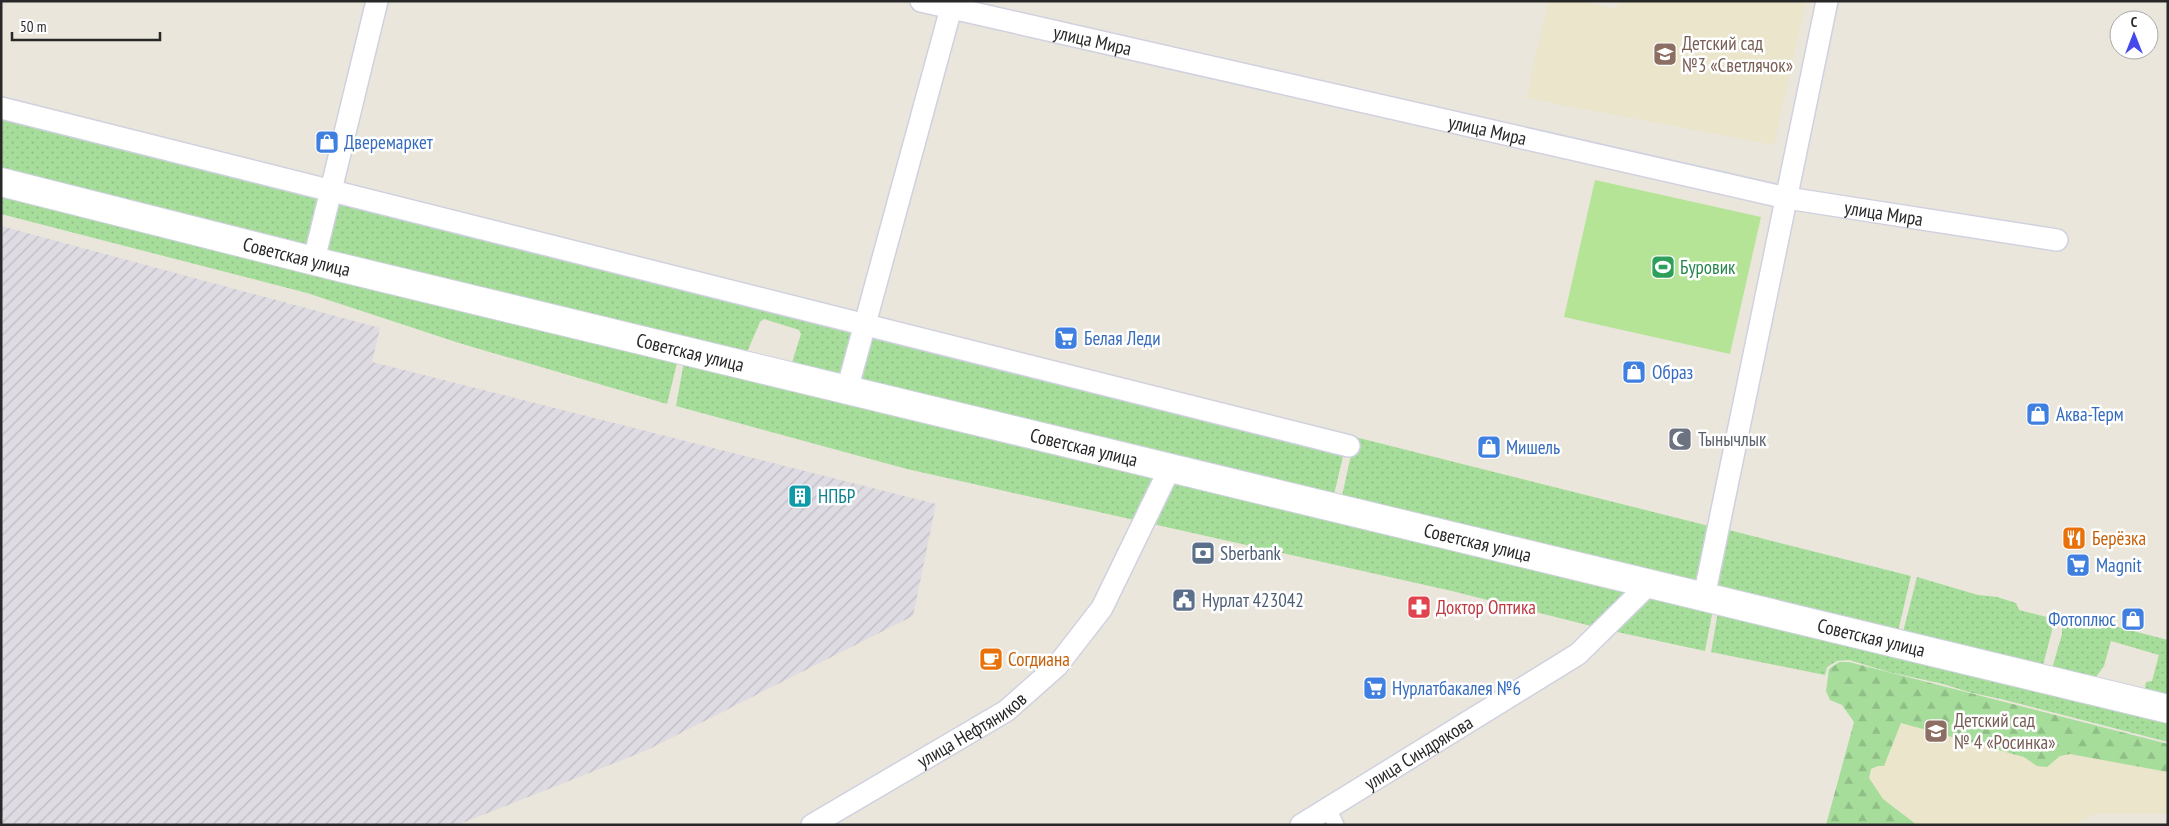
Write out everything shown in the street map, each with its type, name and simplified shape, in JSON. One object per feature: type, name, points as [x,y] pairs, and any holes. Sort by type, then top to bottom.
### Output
[{"type":"main road","name":"Советская улица","points":[[1,182],[314,260],[339,268],[2168,709]]},
{"type":"street","points":[[314,260],[378,1]]},
{"type":"street","name":"улица Мира","points":[[921,1],[952,4],[1787,198],[2057,240]]},
{"type":"street","points":[[1704,597],[1827,1]]},
{"type":"street","points":[[847,390],[952,4]]},
{"type":"street","points":[[1,108],[1349,446]]},
{"type":"street","name":"улица Нефтяников","points":[[812,825],[1006,711],[1057,666],[1102,608],[1170,468]]},
{"type":"street","name":"улица Синдрякова","points":[[1301,825],[1332,816],[1578,654],[1649,584]]},
{"type":"shaded area","name":"Детский сад №3 «Светлячок»","points":[[1548,1],[1582,1],[1616,9],[1619,1],[1806,1],[1774,145],[1526,98]]},
{"type":"shaded area","points":[[1,226],[380,328],[372,362],[936,504],[913,616],[645,751],[457,825],[1,825]]},
{"type":"shaded area","name":"Детский сад № 4 «Росинка»","points":[[1864,695],[2168,767],[2168,814],[2095,814],[2073,825],[1907,825],[1838,807]]},
{"type":"green space","points":[[1,113],[323,195],[310,253],[1,176]]},
{"type":"green space","name":"Буровик","points":[[1595,180],[1761,217],[1730,354],[1564,317]]},
{"type":"green space","points":[[1,186],[679,355],[667,404],[459,343],[307,293],[1,214]]},
{"type":"green space","points":[[335,197],[859,326],[843,383],[789,372],[801,334],[799,330],[764,319],[760,322],[744,359],[319,258]]},
{"type":"green space","points":[[868,329],[1345,448],[1332,503],[853,387]]},
{"type":"green space","points":[[685,356],[1162,474],[1139,521],[907,469],[676,406]]},
{"type":"green space","points":[[1355,437],[1713,527],[1701,592],[1340,505]]},
{"type":"green space","points":[[1172,472],[1642,586],[1599,628],[1452,591],[1148,523]]},
{"type":"green space","points":[[1721,528],[1911,576],[1896,640],[1708,594]]},
{"type":"green space","points":[[1917,577],[1978,595],[1997,597],[2016,603],[2019,610],[2055,619],[2042,669],[1901,640]]},
{"type":"green space","points":[[1648,588],[1714,604],[1705,651],[1608,630]]},
{"type":"green space","points":[[1719,606],[2168,713],[2168,742],[1943,684],[1889,672],[1849,660],[1837,661],[1827,667],[1825,675],[1711,652]]},
{"type":"green space","points":[[2094,621],[2168,640],[2168,704],[2144,695],[2146,682],[2152,681],[2159,655],[2111,641],[2104,666],[2093,681],[2051,672],[2062,634],[2062,622],[2092,628]]},
{"type":"green space","points":[[1839,662],[1849,662],[2168,744],[2168,772],[2070,754],[2060,756],[2047,767],[2037,766],[2024,757],[1901,723],[1884,766],[1871,769],[1869,778],[1883,799],[1917,825],[1826,825],[1854,722],[1842,705],[1830,700],[1826,691],[1829,669]]},
{"type":"place","name":"Детский сад №3 «Светлячок»","points":[[1665,54]]},
{"type":"place","name":"Дверемаркет","points":[[327,142]]},
{"type":"place","name":"Буровик","points":[[1663,267]]},
{"type":"place","name":"Белая Леди","points":[[1066,338]]},
{"type":"place","name":"Образ","points":[[1634,372]]},
{"type":"place","name":"Аква-Терм","points":[[2038,414]]},
{"type":"place","name":"Тынычлык","points":[[1680,439]]},
{"type":"place","name":"Мишель","points":[[1489,447]]},
{"type":"place","name":"НПБР","points":[[800,496]]},
{"type":"place","name":"Берёзка","points":[[2074,538]]},
{"type":"place","name":"Sberbank","points":[[1203,553]]},
{"type":"place","name":"Magnit","points":[[2078,565]]},
{"type":"place","name":"Нурлат 423042","points":[[1184,600]]},
{"type":"place","name":"Доктор Оптика","points":[[1419,607]]},
{"type":"place","name":"Фотоплюс","points":[[2133,619]]},
{"type":"place","name":"Согдиана","points":[[991,659]]},
{"type":"place","name":"Нурлатбакалея №6","points":[[1375,688]]},
{"type":"place","name":"Детский сад № 4 «Росинка»","points":[[1936,731]]}]
